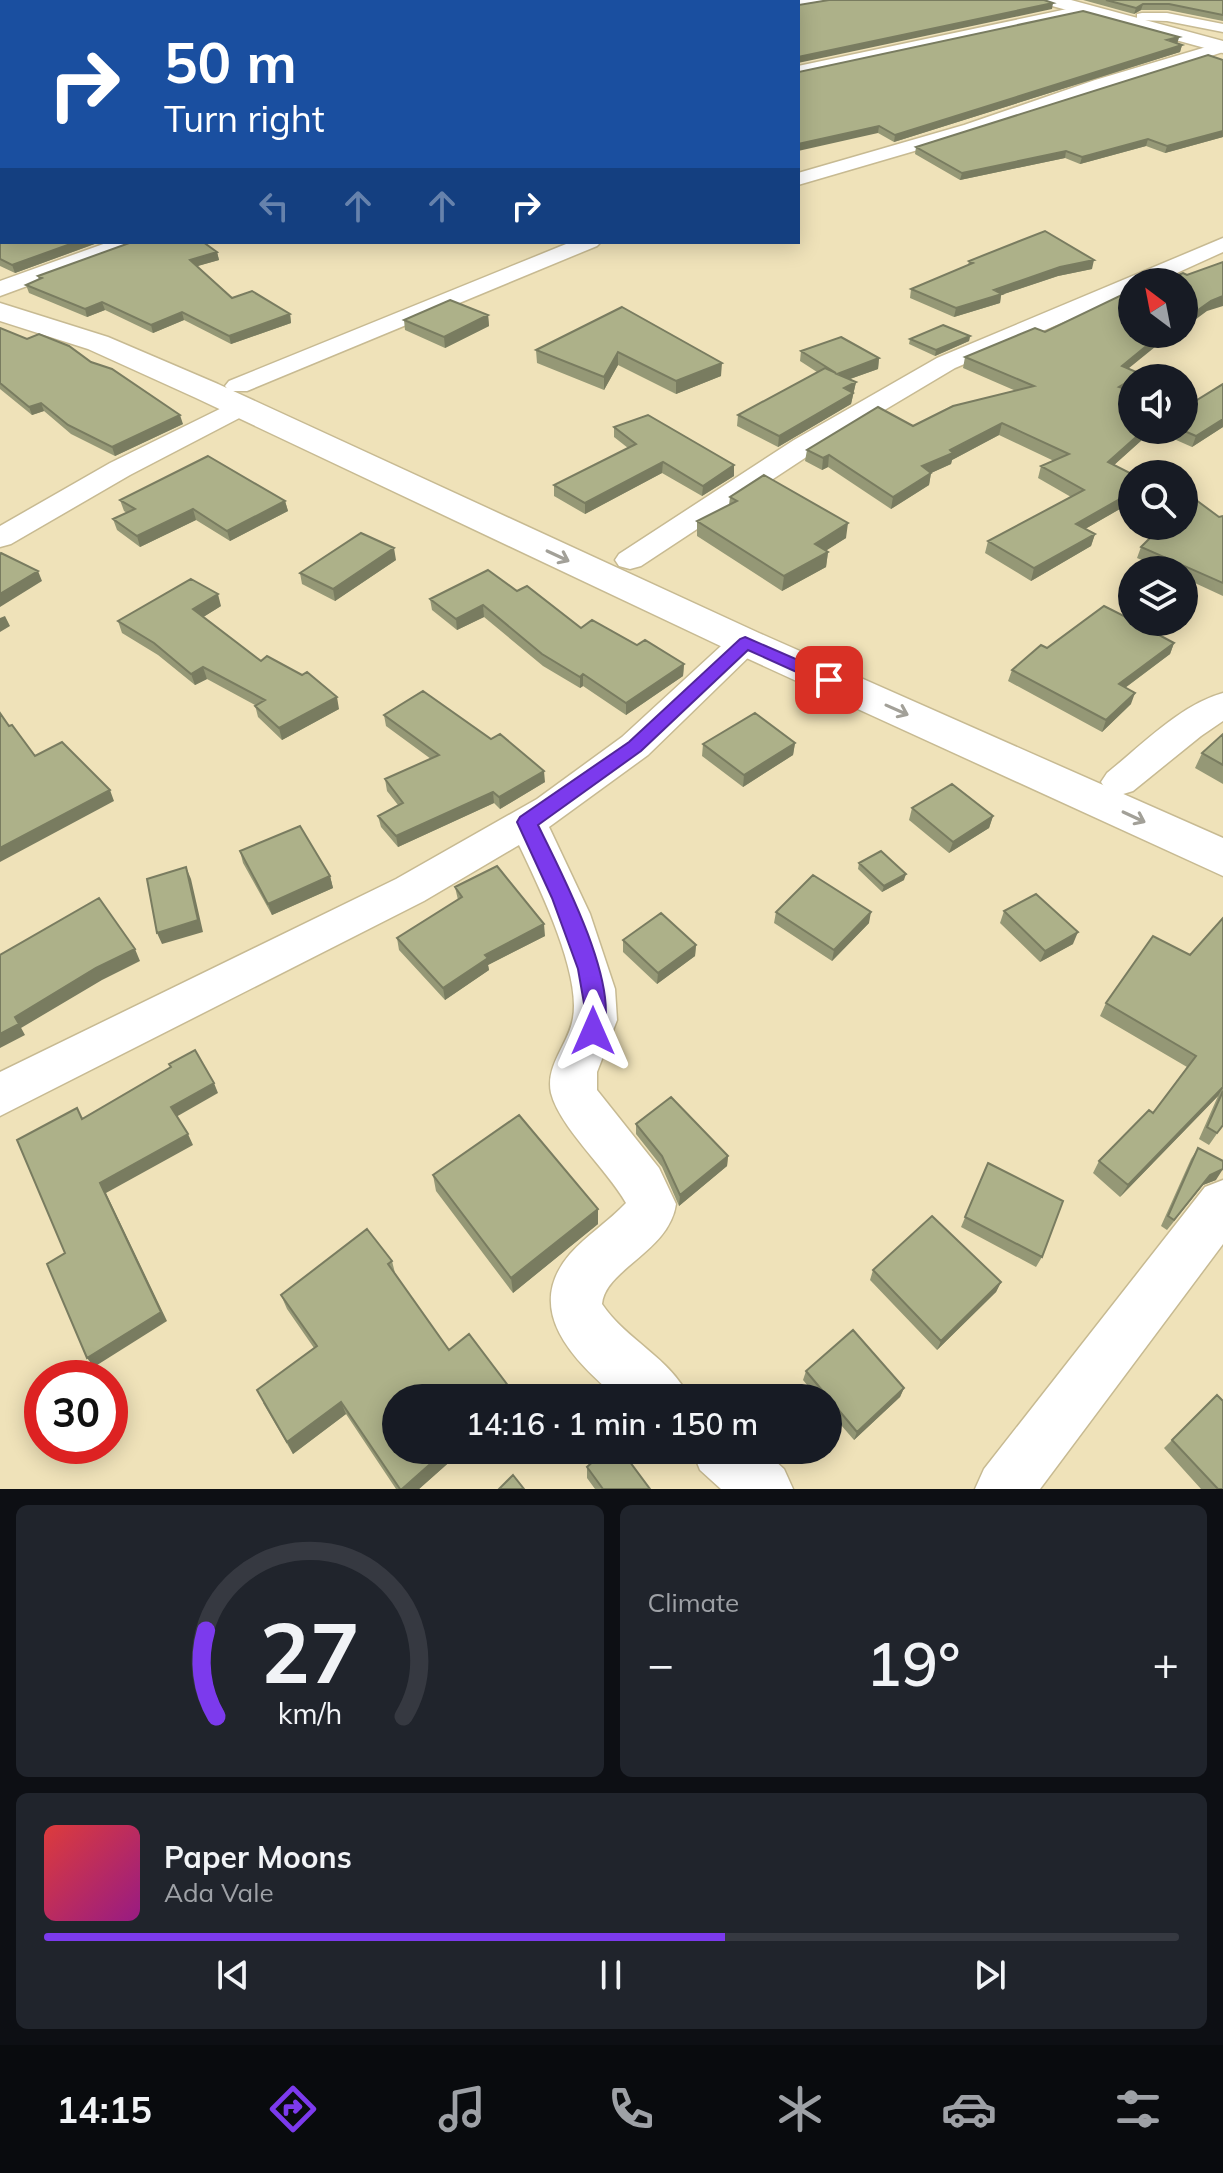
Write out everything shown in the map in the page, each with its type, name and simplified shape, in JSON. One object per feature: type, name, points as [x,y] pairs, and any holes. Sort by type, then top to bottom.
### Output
[{"type":"street","points":[[800,4],[826,0]]},
{"type":"street","points":[[1051,0],[1142,17],[1223,41]]},
{"type":"street","points":[[800,71],[1081,4],[1223,47]]},
{"type":"street","points":[[1203,24],[1223,15]]},
{"type":"street","points":[[1142,17],[1160,16],[1223,28]]},
{"type":"street","points":[[800,178],[970,129],[1101,84],[1223,47]]},
{"type":"street","points":[[0,291],[124,244]]},
{"type":"street","points":[[0,538],[239,397],[585,244]]},
{"type":"street","points":[[1170,268],[1223,244]]},
{"type":"street","points":[[0,291],[239,397],[630,560],[1223,828]]},
{"type":"street","points":[[630,560],[804,446],[946,363],[1118,291]]},
{"type":"street","points":[[0,312],[98,343],[239,397],[745,642],[1223,858]]},
{"type":"street","points":[[0,1095],[410,890],[527,822],[635,746],[745,642]]},
{"type":"street","points":[[1120,782],[1188,727],[1223,705]]},
{"type":"street","points":[[527,822],[563,898],[589,969],[596,1009],[593,1031],[575,1063],[575,1096],[636,1177],[651,1203],[650,1211],[641,1223],[578,1287],[575,1309],[585,1331],[645,1384]]},
{"type":"street","points":[[1004,1489],[1223,1204]]},
{"type":"street","points":[[736,1464],[764,1489]]},
{"type":"building","points":[[829,0],[1044,0],[1053,3],[800,57],[800,5]]},
{"type":"building","points":[[1106,0],[1223,0],[1223,15],[1169,4],[1143,4],[1136,8]]},
{"type":"building","points":[[1083,11],[1179,37],[1167,40],[1182,45],[895,135],[879,126],[800,144],[800,72]]},
{"type":"building","points":[[1208,55],[1223,60],[1223,131],[1167,146],[1148,139],[1082,157],[1066,151],[962,173],[916,147]]},
{"type":"building","points":[[1045,231],[1094,260],[1060,267],[994,290],[1002,294],[956,308],[911,289],[973,263],[969,261]]},
{"type":"building","points":[[0,244],[70,244],[12,265],[0,259]]},
{"type":"building","points":[[126,244],[206,244],[217,252],[190,260],[232,298],[252,291],[290,314],[229,336],[182,312],[151,325],[102,302],[85,309],[26,285],[42,278],[38,276]]},
{"type":"building","points":[[1223,262],[1223,296],[1198,310],[1198,271]]},
{"type":"building","points":[[1118,297],[1118,348],[1144,348],[1124,364],[1118,364],[1118,444],[1128,444],[1108,462],[1118,467],[1118,500],[1076,524],[1095,534],[1034,568],[988,541],[1084,490],[1041,466],[1069,454],[1002,423],[950,450],[953,453],[922,466],[931,473],[893,497],[829,455],[823,458],[807,450],[878,407],[913,426],[953,406],[1034,386],[965,357],[1035,328],[1045,332]]},
{"type":"building","points":[[450,300],[488,315],[444,337],[404,320]]},
{"type":"building","points":[[622,307],[722,363],[676,381],[618,352],[604,377],[536,350]]},
{"type":"building","points":[[943,325],[970,336],[936,350],[910,339]]},
{"type":"building","points":[[0,328],[27,339],[39,334],[69,346],[91,362],[112,369],[180,415],[112,447],[68,425],[41,403],[29,407],[0,383]]},
{"type":"building","points":[[841,337],[879,358],[837,374],[856,382],[844,388],[853,393],[779,436],[738,415],[825,368],[836,373],[801,351]]},
{"type":"building","points":[[1223,384],[1223,419],[1198,435],[1198,399]]},
{"type":"building","points":[[648,415],[734,465],[703,486],[663,462],[585,503],[554,485],[636,444],[614,427]]},
{"type":"building","points":[[208,456],[285,501],[227,531],[193,509],[137,536],[113,519],[135,509],[120,500]]},
{"type":"building","points":[[764,475],[848,523],[815,544],[828,552],[784,576],[697,521],[737,501],[730,497]]},
{"type":"building","points":[[1198,501],[1219,517],[1223,516],[1223,583],[1198,572],[1198,556],[1162,556],[1141,547],[1148,540],[1198,540]]},
{"type":"building","points":[[361,533],[394,548],[333,589],[300,573]]},
{"type":"building","points":[[1,553],[38,571],[0,594]]},
{"type":"building","points":[[488,570],[517,591],[527,586],[581,628],[592,620],[637,645],[645,640],[684,664],[626,703],[583,674],[580,677],[542,654],[483,605],[456,619],[430,599]]},
{"type":"building","points":[[191,579],[218,594],[193,609],[261,661],[267,656],[302,675],[307,672],[337,697],[279,728],[255,706],[265,700],[203,667],[191,674],[154,643],[118,621]]},
{"type":"building","points":[[1104,606],[1118,613],[1118,636],[1161,636],[1174,643],[1119,684],[1135,693],[1106,720],[1012,670],[1041,645],[1047,648]]},
{"type":"building","points":[[423,691],[491,739],[500,734],[544,771],[499,797],[493,792],[396,836],[378,816],[403,803],[385,779],[439,755],[384,715]]},
{"type":"building","points":[[0,713],[35,756],[62,742],[110,790],[0,848]]},
{"type":"building","points":[[755,713],[795,743],[744,775],[703,744]]},
{"type":"building","points":[[1223,734],[1223,765],[1202,753]]},
{"type":"building","points":[[952,784],[993,816],[953,842],[912,808]]},
{"type":"building","points":[[300,826],[330,876],[268,904],[240,851]]},
{"type":"building","points":[[881,851],[906,874],[884,886],[859,863]]},
{"type":"building","points":[[497,866],[544,924],[485,955],[488,958],[443,988],[397,938],[462,897],[455,887]]},
{"type":"building","points":[[186,867],[198,920],[157,933],[147,879]]},
{"type":"building","points":[[813,875],[871,912],[834,950],[776,912]]},
{"type":"building","points":[[1036,894],[1078,932],[1045,951],[1004,911]]},
{"type":"building","points":[[99,898],[135,949],[96,968],[15,1017],[19,1024],[0,1034],[0,955]]},
{"type":"building","points":[[661,913],[696,945],[658,973],[623,940]]},
{"type":"building","points":[[1223,918],[1223,1087],[1128,1185],[1099,1161],[1149,1110],[1153,1113],[1196,1056],[1106,1003],[1153,936],[1190,955]]},
{"type":"building","points":[[195,1050],[214,1083],[171,1107],[188,1134],[100,1183],[161,1312],[87,1358],[47,1264],[65,1253],[17,1140],[77,1108],[82,1119]]},
{"type":"building","points":[[1223,1091],[1223,1125],[1217,1133],[1207,1127]]},
{"type":"building","points":[[671,1097],[728,1156],[680,1195],[662,1156],[636,1124]]},
{"type":"building","points":[[519,1115],[598,1209],[511,1278],[433,1175]]},
{"type":"building","points":[[1198,1148],[1223,1161],[1223,1169],[1210,1175],[1174,1220],[1168,1216]]},
{"type":"building","points":[[988,1163],[1063,1201],[1042,1257],[965,1217]]},
{"type":"building","points":[[932,1216],[1001,1282],[941,1341],[873,1270]]},
{"type":"building","points":[[367,1229],[392,1261],[388,1264],[449,1350],[469,1334],[507,1384],[382,1384],[382,1462],[341,1402],[287,1442],[257,1390],[317,1346],[281,1295]]},
{"type":"building","points":[[853,1330],[904,1388],[857,1432],[842,1414],[842,1384],[817,1384],[806,1371]]},
{"type":"building","points":[[1217,1395],[1223,1401],[1223,1489],[1218,1489],[1172,1440]]},
{"type":"building","points":[[383,1464],[430,1464],[402,1489]]},
{"type":"building","points":[[590,1464],[631,1464],[650,1489],[603,1489],[587,1467]]},
{"type":"building","points":[[513,1475],[524,1489],[499,1489]]},
{"type":"route","points":[[593,1031],[596,1009],[589,969],[563,898],[527,822],[550,809],[635,746],[745,642],[829,680]]}]
